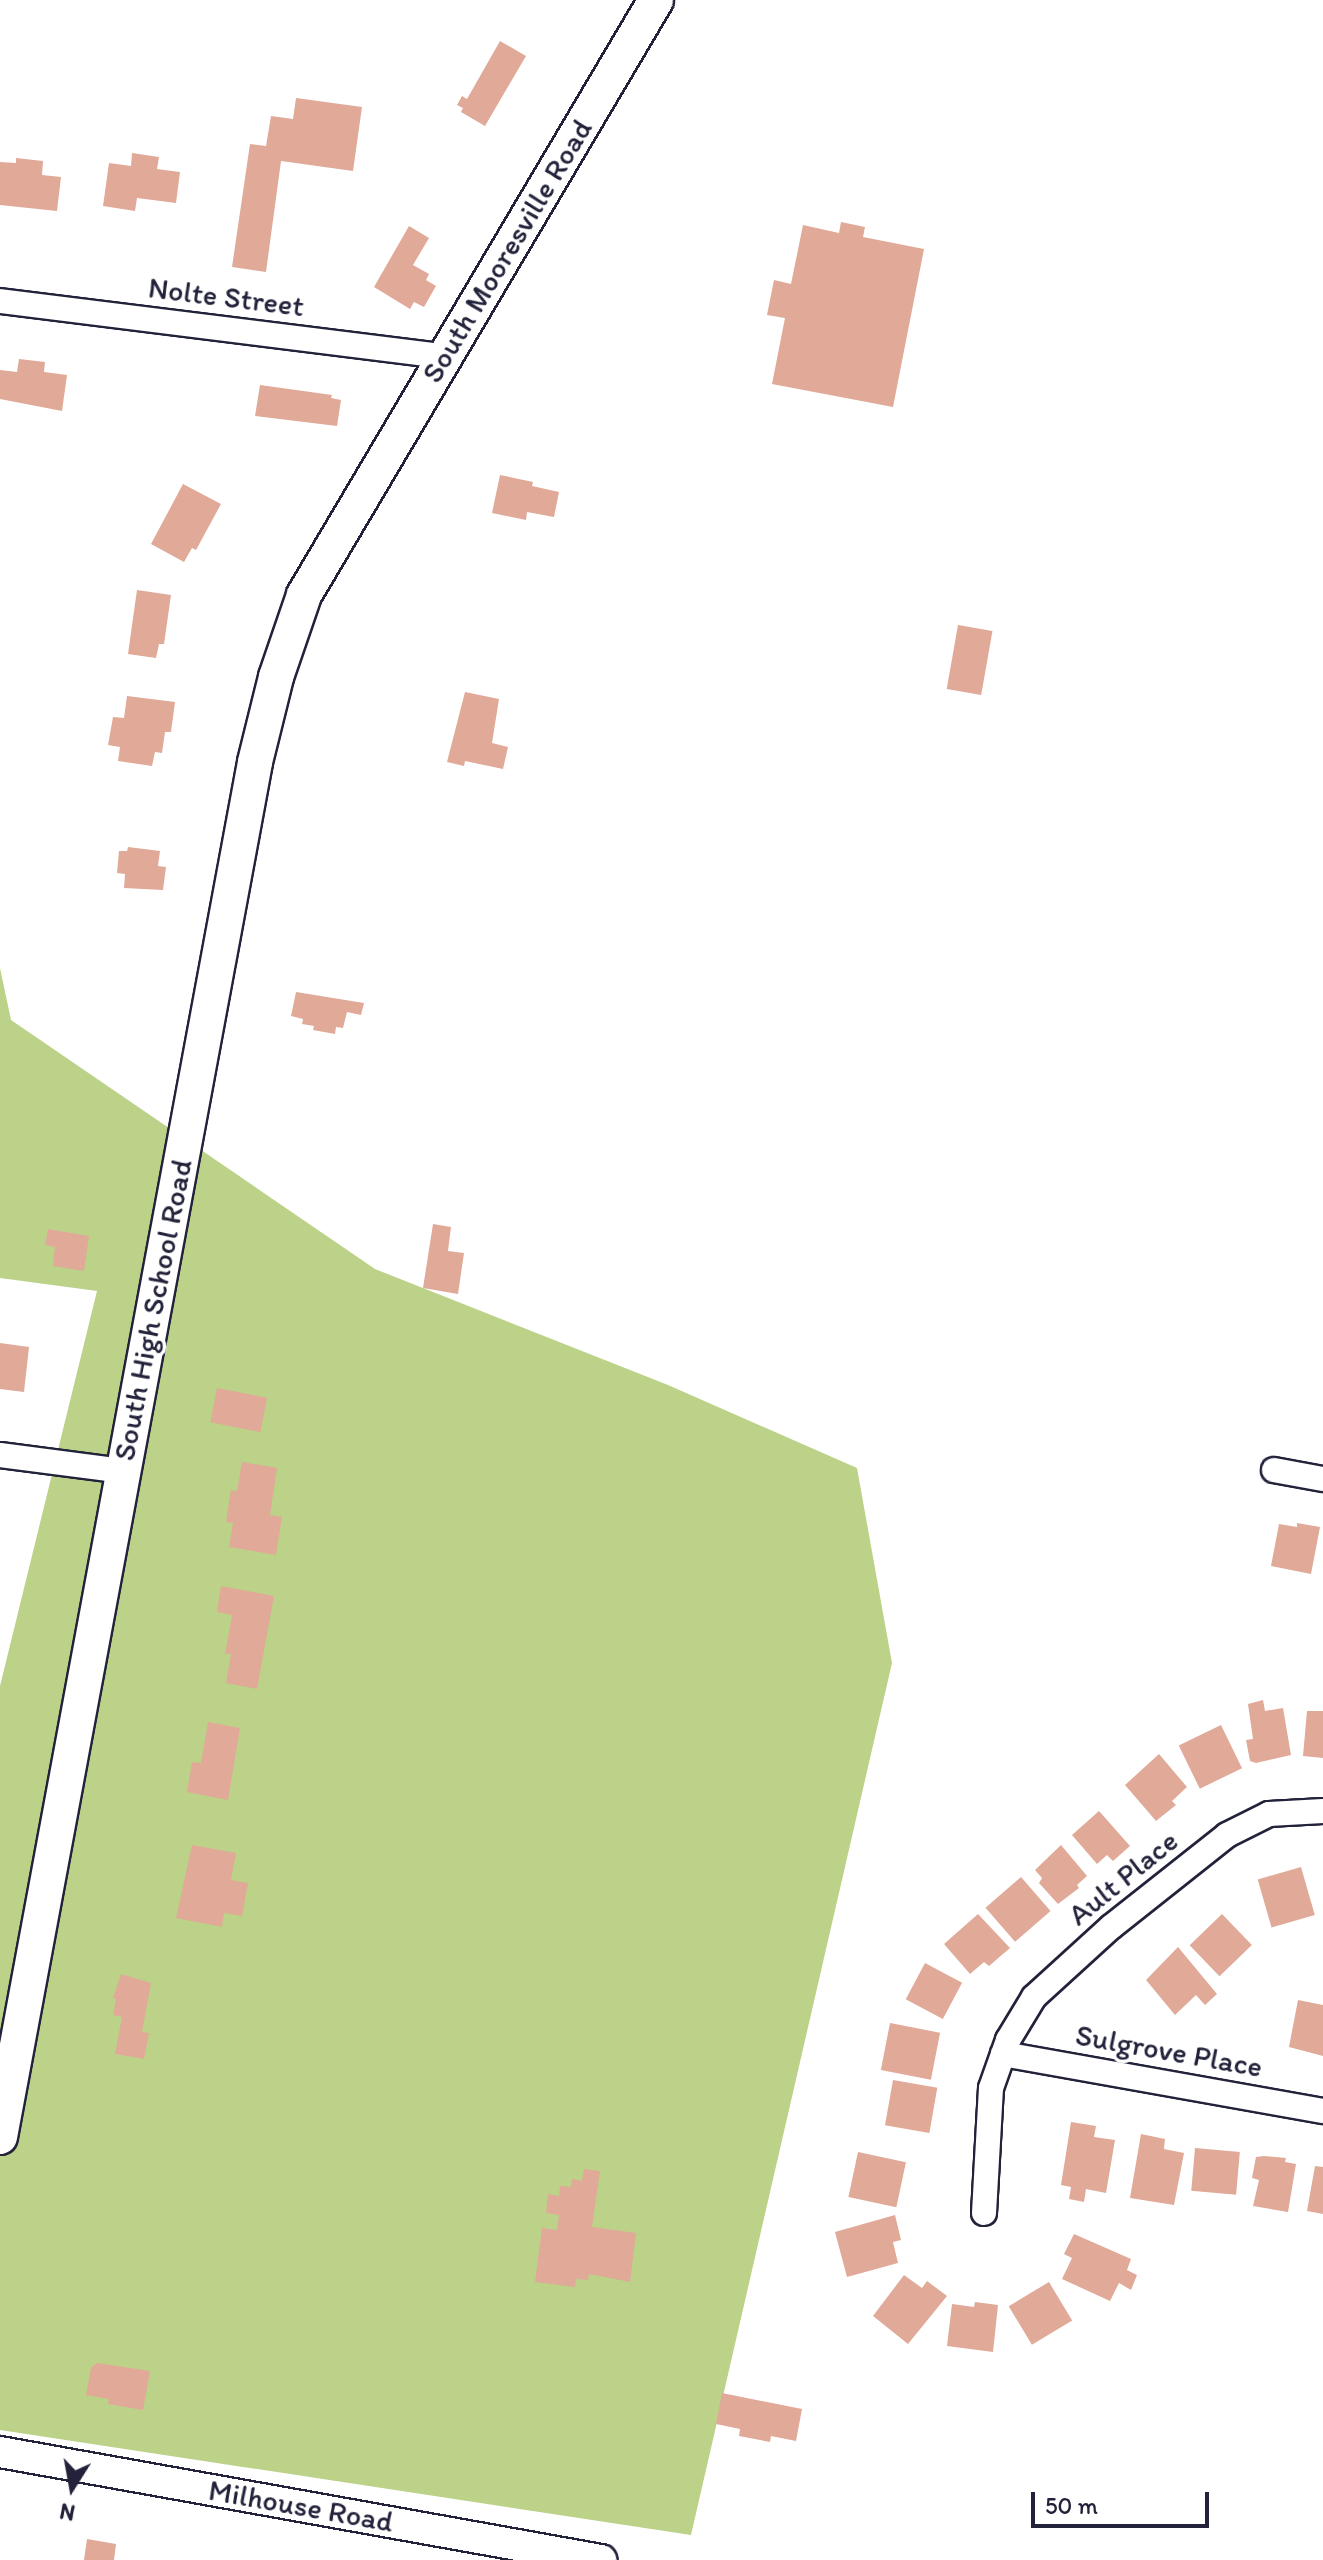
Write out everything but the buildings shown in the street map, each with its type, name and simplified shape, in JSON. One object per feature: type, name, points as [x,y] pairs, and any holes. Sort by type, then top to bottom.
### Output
[{"type":"main road","name":"South Mooresville Road","points":[[359,502],[656,0]]},
{"type":"main road","name":"South High School Road","points":[[0,2137],[268,702],[304,595],[359,502]]},
{"type":"street","name":"Nolte Street","points":[[0,301],[443,356]]},
{"type":"street","points":[[0,1455],[124,1471]]},
{"type":"street","points":[[1274,1470],[1323,1479]]},
{"type":"street","name":"Ault Place","points":[[984,2213],[991,2088],[1003,2054],[1034,1997],[1111,1927],[1227,1835],[1269,1814],[1323,1811]]},
{"type":"street","name":"Sulgrove Place","points":[[1003,2054],[1323,2111]]},
{"type":"street","name":"Milhouse Road","points":[[0,2452],[601,2560]]},
{"type":"green space","points":[[0,968],[11,1020],[375,1269],[668,1385],[857,1468],[892,1663],[691,2535],[0,2430],[0,1686],[97,1291],[0,1278]]}]
